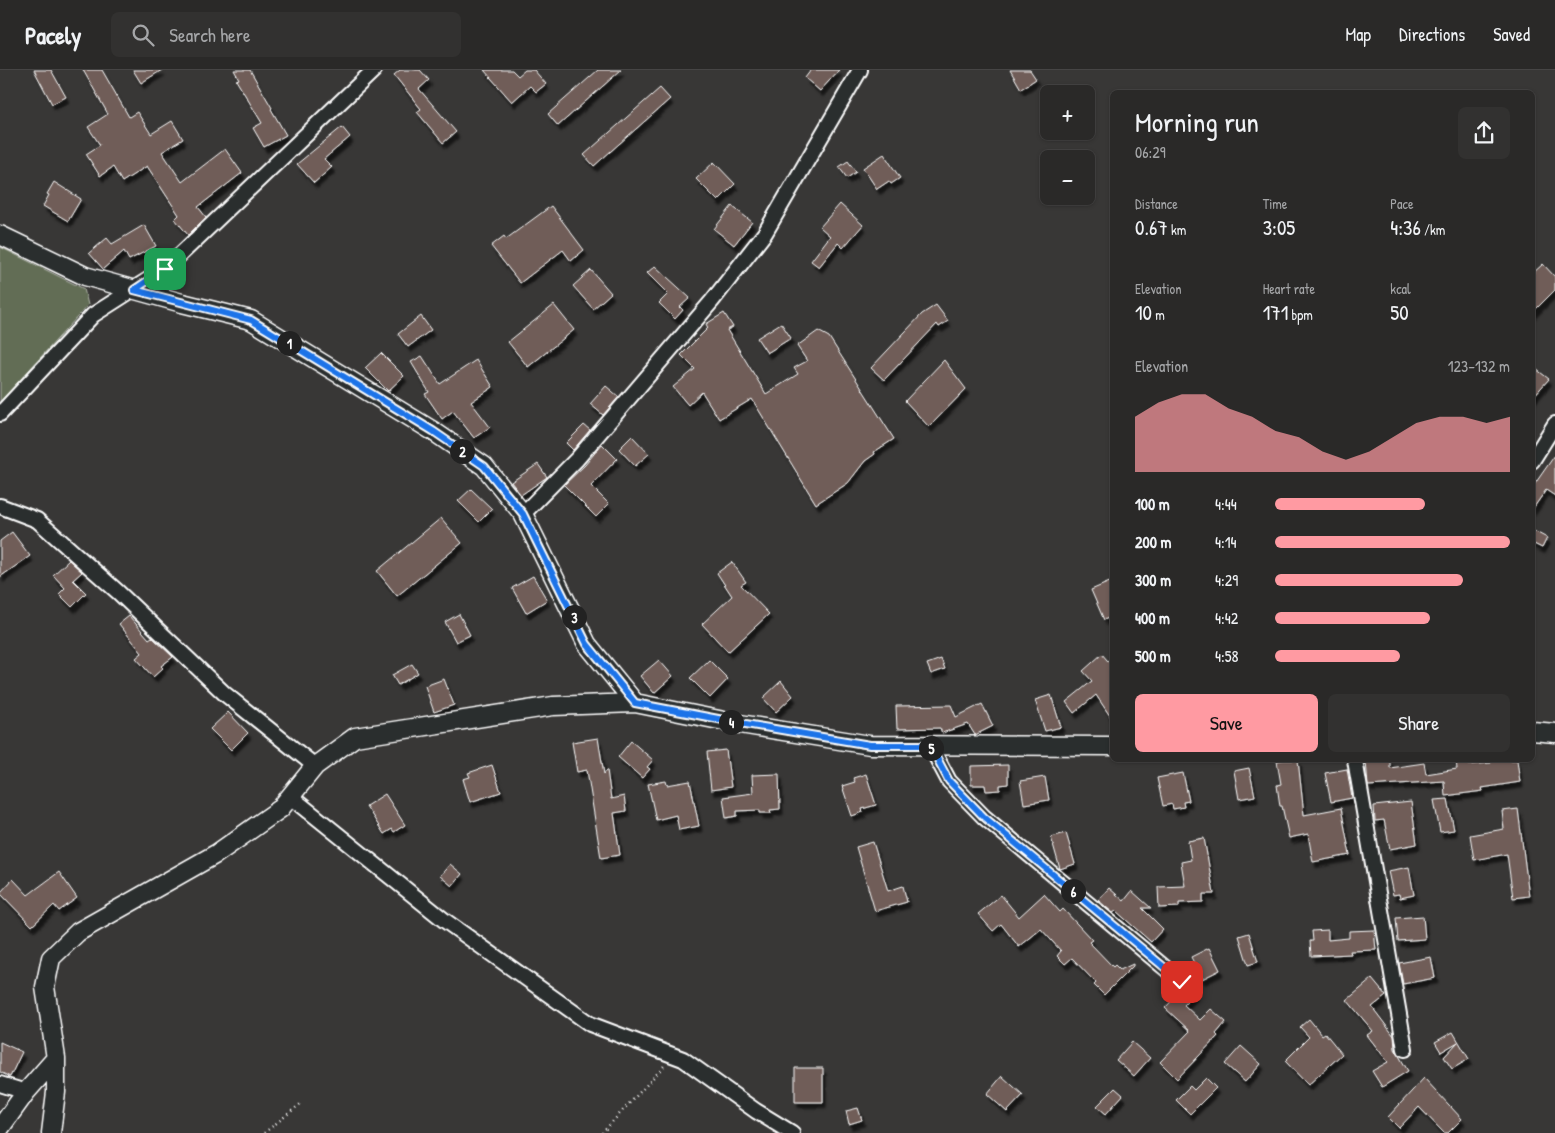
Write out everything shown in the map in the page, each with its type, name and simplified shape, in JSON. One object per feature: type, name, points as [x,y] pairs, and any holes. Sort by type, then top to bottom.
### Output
[{"type":"street","points":[[0,414],[93,315],[165,269],[374,70]]},
{"type":"street","points":[[523,514],[584,452],[712,301],[765,233],[860,70]]},
{"type":"street","points":[[0,235],[85,276],[251,320],[433,431],[484,466],[523,514],[587,644],[635,703]]},
{"type":"street","points":[[1535,456],[1555,424]]},
{"type":"street","points":[[0,506],[37,520],[118,592],[225,694],[315,766]]},
{"type":"street","points":[[51,1133],[56,1092],[56,1058],[45,987],[51,958],[78,932],[216,854],[280,809],[315,766],[355,737],[553,706],[635,703],[870,745],[1110,746]]},
{"type":"street","points":[[1535,731],[1555,733]]},
{"type":"street","points":[[930,745],[949,781],[984,817],[1182,982]]},
{"type":"street","points":[[1355,762],[1405,1049]]},
{"type":"street","points":[[290,796],[444,920],[590,1024],[683,1059],[756,1111],[792,1133]]},
{"type":"street","points":[[0,1128],[26,1092],[56,1058]]},
{"type":"street","points":[[0,1084],[26,1092]]},
{"type":"path","points":[[602,1133],[674,1056]]},
{"type":"path","points":[[264,1133],[303,1102]]},
{"type":"green space","points":[[0,247],[84,289],[88,305],[0,402]]},
{"type":"building","points":[[34,70],[51,70],[66,97],[52,104]]},
{"type":"building","points":[[83,70],[102,70],[129,117],[137,112],[151,134],[172,121],[183,139],[162,152],[182,182],[225,149],[242,173],[198,207],[206,217],[188,235],[175,219],[179,215],[147,166],[122,182],[113,167],[100,176],[86,154],[100,145],[88,127],[108,114]]},
{"type":"building","points":[[133,70],[162,70],[141,83]]},
{"type":"building","points":[[234,70],[250,70],[286,135],[264,147],[253,128],[262,123],[236,80],[239,79]]},
{"type":"building","points":[[400,70],[420,70],[429,80],[419,89],[456,132],[443,143],[417,112],[421,109],[394,75]]},
{"type":"building","points":[[484,70],[512,70],[518,76],[525,70],[534,70],[546,84],[536,92],[530,86],[512,102]]},
{"type":"building","points":[[598,70],[621,70],[558,126],[548,114]]},
{"type":"building","points":[[811,70],[839,70],[820,91],[805,78]]},
{"type":"building","points":[[1010,70],[1030,70],[1036,79],[1021,89]]},
{"type":"building","points":[[660,88],[670,99],[594,166],[584,155]]},
{"type":"building","points":[[342,127],[350,137],[324,159],[332,167],[314,183],[297,164]]},
{"type":"building","points":[[884,154],[900,178],[891,184],[889,181],[877,189],[863,168]]},
{"type":"building","points":[[848,161],[856,172],[847,178],[839,167]]},
{"type":"building","points":[[714,162],[735,184],[718,201],[696,179]]},
{"type":"building","points":[[54,182],[81,199],[68,221],[43,206]]},
{"type":"building","points":[[840,204],[863,225],[843,248],[838,243],[819,267],[811,261],[830,236],[820,227]]},
{"type":"building","points":[[551,206],[584,250],[571,261],[563,250],[520,283],[491,246],[504,236],[506,239]]},
{"type":"building","points":[[732,206],[752,222],[734,245],[714,229]]},
{"type":"building","points":[[144,225],[156,246],[129,260],[124,251],[103,269],[89,253],[107,238],[112,244]]},
{"type":"building","points":[[1543,264],[1555,277],[1555,290],[1535,310],[1535,271]]},
{"type":"building","points":[[655,266],[690,298],[680,307],[683,310],[675,319],[659,303],[668,294],[647,273]]},
{"type":"building","points":[[591,270],[611,293],[593,309],[573,286]]},
{"type":"building","points":[[554,305],[574,330],[528,367],[508,342]]},
{"type":"building","points":[[936,305],[948,321],[939,327],[937,324],[884,380],[871,368],[922,314]]},
{"type":"building","points":[[724,313],[733,327],[727,330],[766,394],[798,374],[794,368],[807,361],[797,346],[818,331],[829,337],[894,439],[874,452],[875,454],[865,461],[848,483],[816,504],[752,399],[719,419],[702,392],[688,405],[673,387],[695,369],[681,355],[708,328],[706,324]]},
{"type":"building","points":[[421,316],[431,330],[408,347],[398,334]]},
{"type":"building","points":[[781,323],[791,338],[767,353],[757,338]]},
{"type":"building","points":[[381,353],[404,376],[388,391],[365,368]]},
{"type":"building","points":[[422,356],[440,384],[476,360],[493,387],[471,402],[490,427],[474,438],[453,411],[442,419],[425,394],[429,392],[411,362]]},
{"type":"building","points":[[944,360],[966,389],[929,427],[905,401]]},
{"type":"building","points":[[1535,368],[1549,379],[1535,395]]},
{"type":"building","points":[[606,386],[619,397],[603,415],[590,404]]},
{"type":"building","points":[[584,425],[590,430],[573,450],[566,443]]},
{"type":"building","points":[[632,436],[649,454],[635,466],[619,449]]},
{"type":"building","points":[[602,444],[617,459],[591,486],[609,504],[596,517],[564,485],[585,465]]},
{"type":"building","points":[[1555,455],[1555,496],[1546,490],[1535,506],[1535,484]]},
{"type":"building","points":[[538,464],[547,477],[521,495],[511,482]]},
{"type":"building","points":[[471,489],[492,509],[479,522],[458,501]]},
{"type":"building","points":[[441,518],[462,543],[397,596],[377,571]]},
{"type":"building","points":[[12,532],[30,556],[0,577],[0,541]]},
{"type":"building","points":[[1535,532],[1547,538],[1542,548],[1535,544]]},
{"type":"building","points":[[69,560],[82,572],[73,580],[86,593],[72,607],[59,594],[65,588],[53,575]]},
{"type":"building","points":[[732,562],[746,582],[741,585],[769,614],[728,652],[702,624],[732,596],[717,573]]},
{"type":"building","points":[[533,576],[547,600],[526,613],[512,588]]},
{"type":"building","points":[[1110,582],[1110,617],[1104,620],[1091,590]]},
{"type":"building","points":[[459,614],[470,635],[456,642],[445,622]]},
{"type":"building","points":[[129,616],[149,639],[152,637],[173,657],[161,666],[163,668],[153,677],[136,658],[142,653],[119,624]]},
{"type":"building","points":[[1102,654],[1110,664],[1110,716],[1096,695],[1074,713],[1066,702],[1092,681],[1083,671]]},
{"type":"building","points":[[941,659],[945,669],[931,674],[927,664]]},
{"type":"building","points":[[659,660],[673,676],[654,693],[640,676]]},
{"type":"building","points":[[709,660],[728,679],[710,698],[690,678]]},
{"type":"building","points":[[412,664],[418,673],[398,685],[392,675]]},
{"type":"building","points":[[444,679],[454,705],[434,712],[425,686]]},
{"type":"building","points":[[781,681],[793,696],[776,712],[763,698]]},
{"type":"building","points":[[1051,695],[1061,727],[1045,731],[1035,700]]},
{"type":"building","points":[[982,704],[993,726],[975,735],[968,724],[942,733],[940,728],[897,729],[896,706],[951,705],[956,717]]},
{"type":"building","points":[[228,712],[248,733],[231,750],[210,729]]},
{"type":"building","points":[[598,738],[604,774],[607,770],[611,799],[624,796],[626,811],[614,813],[620,855],[601,858],[587,770],[577,772],[572,742]]},
{"type":"building","points":[[631,741],[653,760],[647,767],[650,769],[642,778],[618,757]]},
{"type":"building","points":[[726,750],[731,787],[711,790],[707,752]]},
{"type":"building","points":[[1277,762],[1298,762],[1304,815],[1341,808],[1350,855],[1313,862],[1308,834],[1289,838],[1282,806],[1280,806],[1277,785],[1281,784]]},
{"type":"building","points":[[1366,762],[1390,762],[1390,768],[1424,763],[1426,774],[1457,769],[1456,762],[1468,762],[1469,765],[1491,762],[1517,762],[1520,782],[1482,788],[1483,791],[1445,796],[1444,781],[1368,786]]},
{"type":"building","points":[[492,765],[501,792],[470,802],[463,779],[470,777],[468,773]]},
{"type":"building","points":[[1008,765],[1008,784],[1000,785],[1000,790],[986,791],[985,785],[971,785],[971,766]]},
{"type":"building","points":[[1249,768],[1255,796],[1239,799],[1234,771]]},
{"type":"building","points":[[1347,769],[1352,798],[1331,802],[1325,773]]},
{"type":"building","points":[[1183,773],[1189,801],[1183,802],[1184,807],[1173,809],[1172,804],[1163,806],[1157,778]]},
{"type":"building","points":[[779,774],[780,809],[770,810],[771,813],[760,813],[760,810],[737,811],[737,816],[726,818],[723,797],[753,793],[752,775]]},
{"type":"building","points":[[866,774],[876,805],[862,809],[863,812],[852,816],[842,786],[855,782],[853,778]]},
{"type":"building","points":[[1045,777],[1049,800],[1024,804],[1020,781]]},
{"type":"building","points":[[666,781],[667,785],[690,781],[699,826],[679,830],[676,815],[656,820],[648,784]]},
{"type":"building","points":[[385,794],[405,825],[394,832],[392,829],[384,834],[366,806]]},
{"type":"building","points":[[1448,799],[1454,830],[1440,832],[1434,800]]},
{"type":"building","points":[[1411,802],[1417,844],[1390,849],[1384,820],[1375,821],[1374,806]]},
{"type":"building","points":[[1518,809],[1529,896],[1513,898],[1507,854],[1474,860],[1470,835],[1504,829],[1502,811]]},
{"type":"building","points":[[1066,833],[1075,864],[1060,869],[1051,837]]},
{"type":"building","points":[[1204,838],[1214,894],[1203,894],[1203,902],[1179,903],[1179,907],[1159,908],[1158,887],[1185,886],[1181,862],[1191,860],[1188,841]]},
{"type":"building","points":[[873,842],[888,891],[903,886],[907,902],[875,911],[856,847]]},
{"type":"building","points":[[450,864],[462,874],[452,886],[440,876]]},
{"type":"building","points":[[1409,867],[1414,895],[1400,898],[1399,894],[1393,895],[1388,871]]},
{"type":"building","points":[[59,872],[77,898],[59,911],[54,905],[32,926],[0,893],[13,879],[28,895]]},
{"type":"building","points":[[1109,888],[1124,901],[1132,891],[1151,908],[1142,908],[1163,929],[1151,942],[1116,911],[1113,913],[1098,900]]},
{"type":"building","points":[[1044,894],[1060,912],[1063,909],[1092,940],[1089,942],[1113,967],[1115,965],[1120,970],[1133,964],[1104,995],[1094,985],[1096,983],[1072,958],[1065,964],[1057,956],[1061,951],[1041,929],[1019,947],[1001,924],[993,931],[978,914],[1001,895],[1019,917]]},
{"type":"building","points":[[1423,916],[1425,939],[1398,941],[1396,918]]},
{"type":"building","points":[[1328,930],[1328,940],[1349,938],[1349,931],[1374,930],[1376,950],[1350,951],[1351,954],[1311,956],[1310,941],[1313,941],[1312,931]]},
{"type":"building","points":[[1249,933],[1258,962],[1248,965],[1239,936]]},
{"type":"building","points":[[1209,948],[1220,970],[1202,979],[1191,957]]},
{"type":"building","points":[[1431,957],[1435,978],[1403,984],[1399,963]]},
{"type":"building","points":[[1372,979],[1386,996],[1372,1007],[1394,1036],[1395,1049],[1408,1071],[1382,1087],[1372,1071],[1388,1062],[1367,1035],[1373,1031],[1347,1000]]},
{"type":"building","points":[[1188,988],[1195,994],[1184,1005],[1200,1020],[1211,1009],[1226,1022],[1216,1034],[1218,1036],[1177,1079],[1160,1062],[1190,1031],[1165,1008],[1181,991]]},
{"type":"building","points":[[1309,1019],[1322,1035],[1325,1033],[1342,1054],[1308,1085],[1285,1061],[1309,1037],[1300,1027]]},
{"type":"building","points":[[1453,1032],[1469,1059],[1452,1069],[1444,1057],[1458,1042],[1441,1052],[1435,1042]]},
{"type":"building","points":[[0,1042],[22,1052],[10,1077],[0,1072]]},
{"type":"building","points":[[1132,1042],[1150,1058],[1134,1076],[1116,1060]]},
{"type":"building","points":[[1241,1046],[1261,1064],[1245,1082],[1225,1064]]},
{"type":"building","points":[[795,1068],[823,1068],[823,1102],[795,1102]]},
{"type":"building","points":[[1002,1076],[1023,1095],[1007,1112],[987,1094]]},
{"type":"building","points":[[1206,1078],[1216,1088],[1190,1114],[1176,1100],[1190,1086],[1194,1090]]},
{"type":"building","points":[[1424,1078],[1462,1119],[1448,1133],[1444,1133],[1419,1107],[1399,1128],[1388,1117]]},
{"type":"building","points":[[1115,1088],[1123,1095],[1106,1114],[1097,1106]]},
{"type":"building","points":[[858,1108],[862,1120],[849,1124],[846,1111]]},
{"type":"route","points":[[165,269],[134,290],[251,320],[433,431],[484,466],[523,514],[587,644],[635,703],[870,745],[930,745],[949,781],[984,817],[1182,982]]}]
